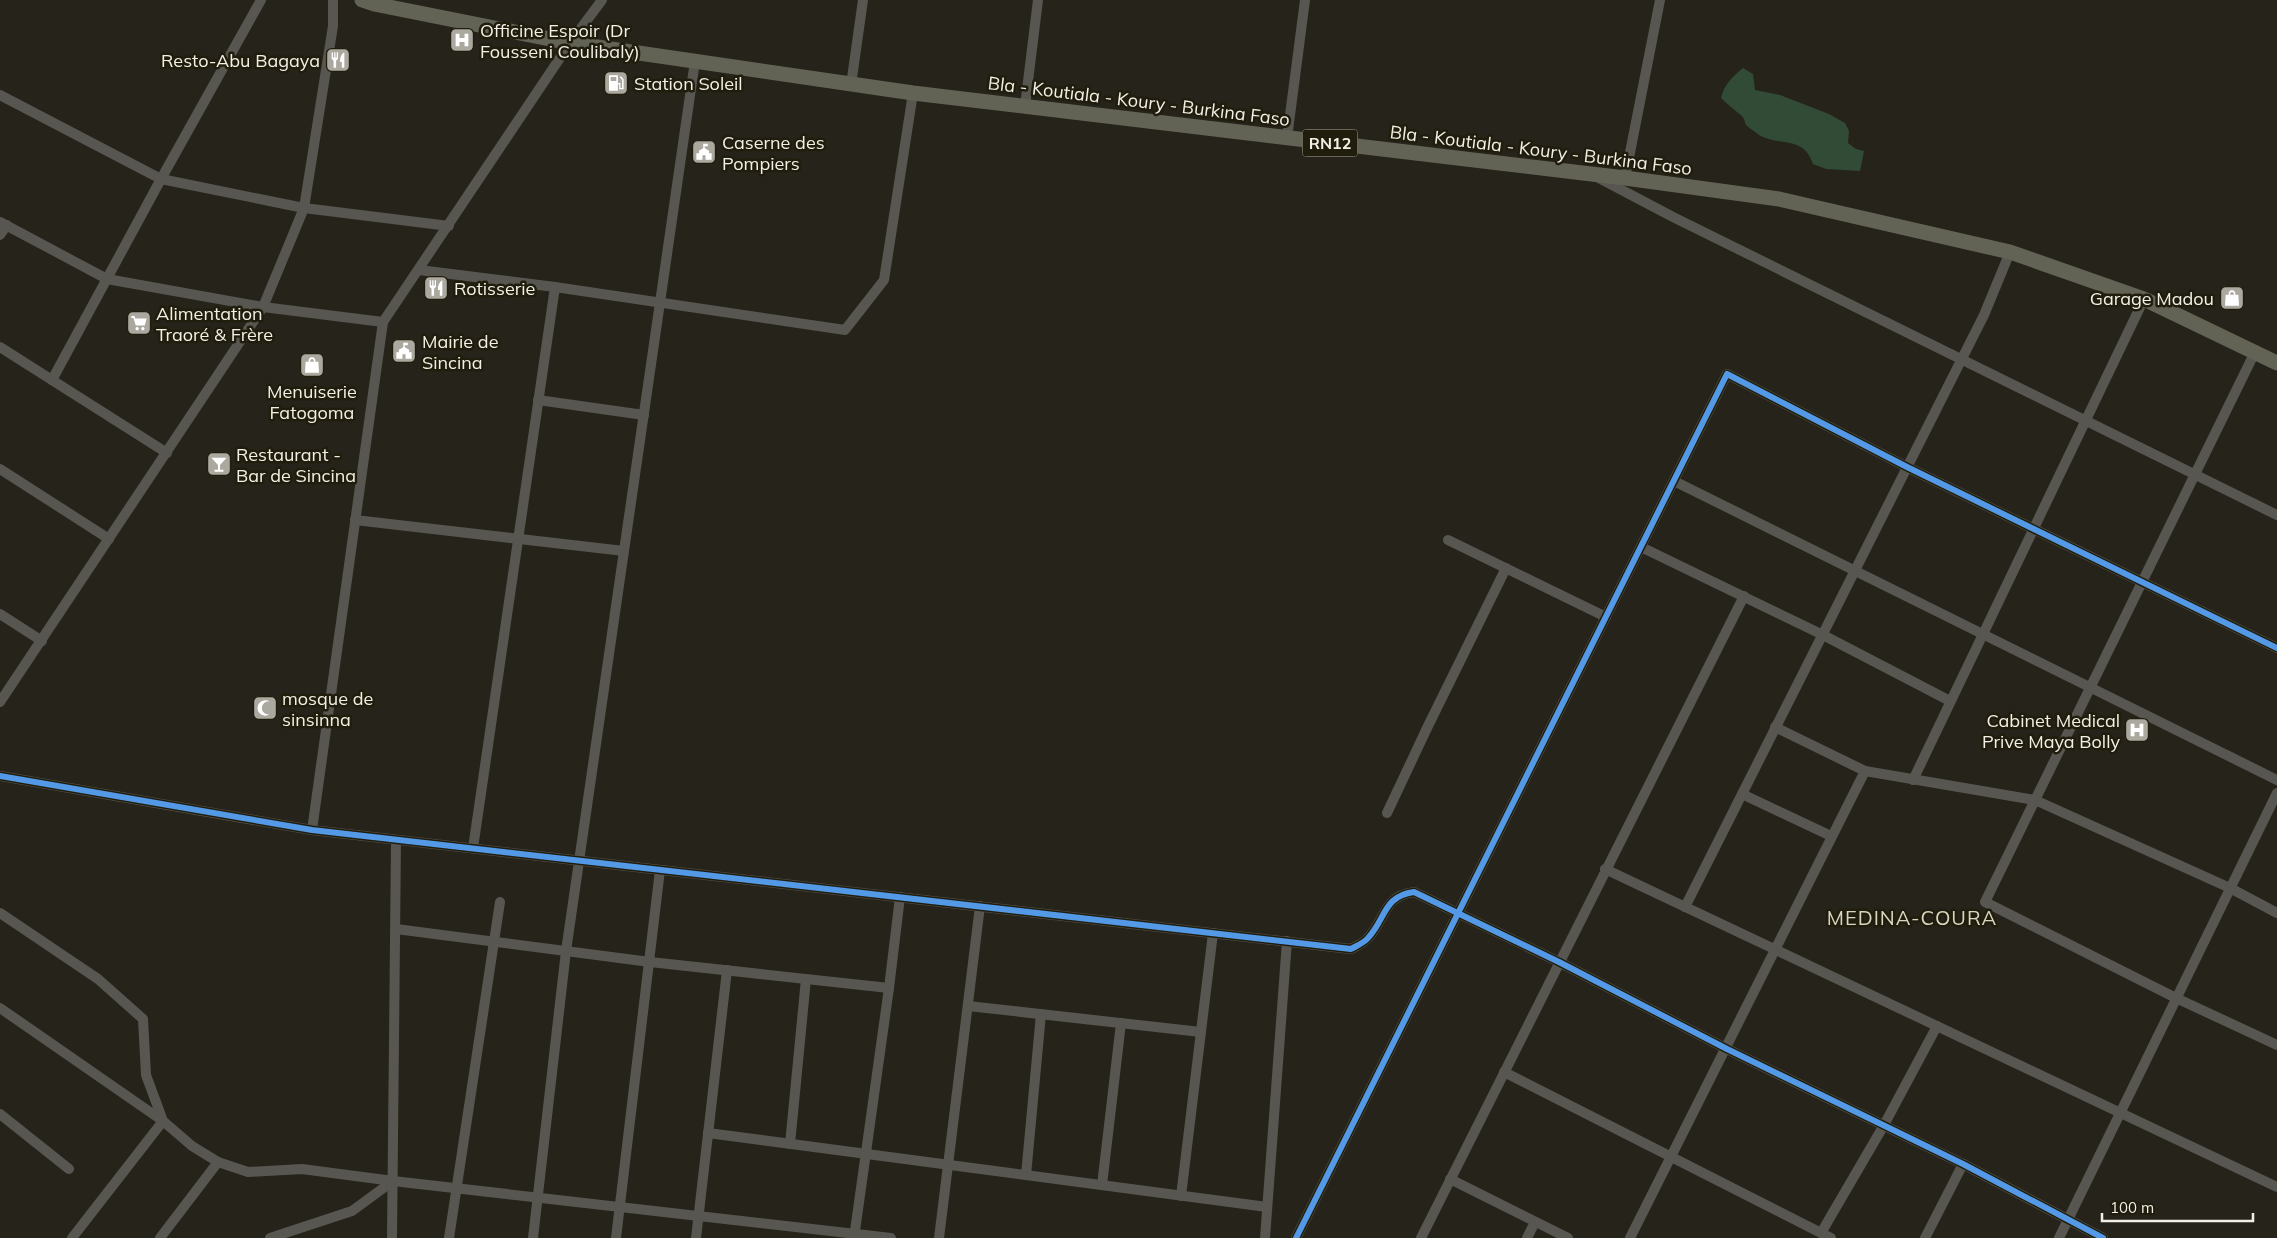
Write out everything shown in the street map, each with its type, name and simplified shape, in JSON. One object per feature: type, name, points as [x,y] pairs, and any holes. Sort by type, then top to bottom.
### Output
[{"type":"main road","name":"Bla - Koutiala - Koury - Burkina Faso","points":[[362,0],[570,43],[913,93],[1625,178],[1779,199],[2010,252],[2144,299],[2277,363]]},
{"type":"street","points":[[52,380],[261,0]]},
{"type":"street","points":[[0,702],[263,307],[304,208],[334,26],[333,0]]},
{"type":"street","points":[[312,830],[383,322],[570,43],[602,0]]},
{"type":"street","points":[[851,84],[863,0]]},
{"type":"street","points":[[1025,106],[1038,0]]},
{"type":"street","points":[[1287,138],[1305,0]]},
{"type":"street","points":[[1625,178],[1660,0]]},
{"type":"street","points":[[533,1238],[566,952],[695,61]]},
{"type":"street","points":[[419,270],[555,287],[845,330],[884,280],[913,93]]},
{"type":"street","points":[[0,95],[161,179],[304,208],[449,226]]},
{"type":"street","points":[[1593,175],[1682,221],[2277,515]]},
{"type":"street","points":[[0,236],[3,224],[107,279],[263,307],[383,322]]},
{"type":"street","points":[[1685,907],[1984,315],[2010,252]]},
{"type":"street","points":[[474,848],[555,287]]},
{"type":"street","points":[[1913,780],[2144,299]]},
{"type":"street","points":[[0,347],[167,453]]},
{"type":"street","points":[[2254,352],[1985,902],[2176,998],[2277,1045]]},
{"type":"street","points":[[1296,1238],[1727,374],[1907,467],[2034,527],[2277,648]]},
{"type":"street","points":[[538,400],[644,415]]},
{"type":"street","points":[[0,470],[109,539]]},
{"type":"street","points":[[1674,481],[1854,572],[2277,780]]},
{"type":"street","points":[[355,520],[624,551]]},
{"type":"street","points":[[1448,540],[1606,617]]},
{"type":"street","points":[[1641,547],[1823,635],[1950,701]]},
{"type":"street","points":[[1387,813],[1506,568]]},
{"type":"street","points":[[1421,1238],[1744,596]]},
{"type":"street","points":[[0,614],[42,640]]},
{"type":"street","points":[[1775,727],[1865,771],[2035,800],[2230,888],[2277,913]]},
{"type":"street","points":[[1630,1238],[1727,1049],[1774,949],[1865,771]]},
{"type":"street","points":[[0,776],[312,830],[1351,949],[1368,939],[1390,903],[1400,894],[1414,892],[1559,962],[1727,1049],[1963,1164],[2103,1238]]},
{"type":"street","points":[[2060,1238],[2277,793]]},
{"type":"street","points":[[1742,794],[1831,836]]},
{"type":"street","points":[[392,1238],[396,840]]},
{"type":"street","points":[[1605,869],[2277,1187]]},
{"type":"street","points":[[616,1238],[660,870]]},
{"type":"street","points":[[854,1236],[900,897]]},
{"type":"street","points":[[449,1238],[500,902]]},
{"type":"street","points":[[939,1238],[980,906]]},
{"type":"street","points":[[0,913],[98,979],[143,1018],[146,1075],[163,1121]]},
{"type":"street","points":[[396,929],[566,952],[889,988]]},
{"type":"street","points":[[1181,1196],[1213,933]]},
{"type":"street","points":[[1266,1238],[1287,941]]},
{"type":"street","points":[[696,1238],[727,970]]},
{"type":"street","points":[[790,1144],[806,979]]},
{"type":"street","points":[[968,1006],[1201,1032]]},
{"type":"street","points":[[0,1008],[163,1121],[192,1146],[218,1162],[248,1172],[302,1169],[854,1236],[890,1238]]},
{"type":"street","points":[[1026,1175],[1041,1014]]},
{"type":"street","points":[[1102,1185],[1121,1023]]},
{"type":"street","points":[[1821,1233],[1884,1125],[1937,1026]]},
{"type":"street","points":[[1504,1072],[1831,1238]]},
{"type":"street","points":[[0,1114],[69,1169]]},
{"type":"street","points":[[72,1238],[163,1121]]},
{"type":"street","points":[[708,1133],[1267,1207]]},
{"type":"street","points":[[160,1238],[218,1162]]},
{"type":"street","points":[[1925,1238],[1963,1164]]},
{"type":"street","points":[[1450,1179],[1568,1238]]},
{"type":"street","points":[[270,1238],[352,1212],[393,1181]]},
{"type":"street","points":[[1527,1238],[1535,1222]]},
{"type":"shaded area","points":[[1743,68],[1753,74],[1755,90],[1780,95],[1829,114],[1845,123],[1849,131],[1848,143],[1856,149],[1864,151],[1860,171],[1826,169],[1813,164],[1809,155],[1797,145],[1767,139],[1748,127],[1744,118],[1721,98],[1729,82]]},
{"type":"cycle path","points":[[1296,1238],[1727,374],[1907,467],[2277,648]]},
{"type":"cycle path","points":[[0,776],[312,830],[1351,949],[1368,938],[1386,909],[1396,898],[1414,892],[1559,962],[1727,1049],[1963,1164],[2103,1238]]},
{"type":"place","name":"Officine Espoir (Dr Fousseni Coulibaly)","points":[[462,40]]},
{"type":"place","name":"Resto-Abu Bagaya","points":[[338,60]]},
{"type":"place","name":"Station Soleil","points":[[616,83]]},
{"type":"place","name":"Caserne des Pompiers","points":[[704,152]]},
{"type":"place","name":"Rotisserie","points":[[436,288]]},
{"type":"place","name":"Garage Madou","points":[[2232,298]]},
{"type":"place","name":"Alimentation Traoré & Frère","points":[[139,323]]},
{"type":"place","name":"Mairie de Sincina","points":[[404,351]]},
{"type":"place","name":"Menuiserie Fatogoma","points":[[312,365]]},
{"type":"place","name":"Restaurant - Bar de Sincina","points":[[219,464]]},
{"type":"place","name":"mosque de sinsinna","points":[[265,708]]},
{"type":"place","name":"Cabinet Medical Prive Maya Bolly","points":[[2137,730]]},
{"type":"district","name":"MEDINA-COURA","points":[[1912,917]]}]
